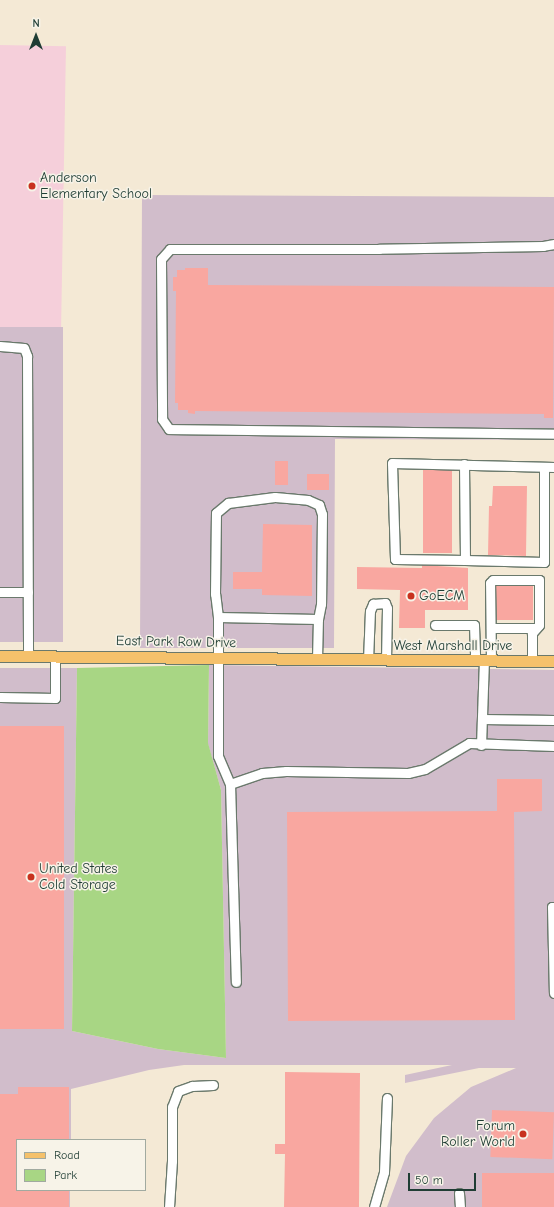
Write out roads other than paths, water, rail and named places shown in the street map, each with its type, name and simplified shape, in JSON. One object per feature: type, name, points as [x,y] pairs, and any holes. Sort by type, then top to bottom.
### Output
[{"type":"main road","name":"East Park Row Drive","points":[[0,656],[351,660]]},
{"type":"main road","name":"West Marshall Drive","points":[[351,660],[554,662]]},
{"type":"lane","points":[[554,244],[543,246],[379,249],[170,249],[161,259],[162,419],[169,429],[554,434]]},
{"type":"lane","points":[[0,346],[24,348],[27,356],[28,656]]},
{"type":"lane","points":[[544,467],[550,536],[544,562],[395,559],[392,463],[554,467]]},
{"type":"lane","points":[[464,464],[466,560]]},
{"type":"lane","points":[[236,982],[230,784],[218,756],[218,617],[215,594],[216,513],[228,503],[275,497],[308,500],[319,504],[322,514],[321,604],[318,619],[317,660]]},
{"type":"lane","points":[[482,745],[483,661],[491,628],[490,583],[493,580],[539,580],[539,625],[532,634],[532,661]]},
{"type":"lane","points":[[0,592],[28,592]]},
{"type":"lane","points":[[368,660],[370,611],[373,604],[385,603],[387,608],[386,660]]},
{"type":"lane","points":[[218,617],[318,619]]},
{"type":"lane","points":[[435,625],[474,625],[483,661]]},
{"type":"lane","points":[[491,628],[536,628]]},
{"type":"lane","points":[[0,697],[55,698],[55,656]]},
{"type":"lane","points":[[482,719],[554,720]]},
{"type":"lane","points":[[230,784],[262,773],[408,772],[425,769],[469,743],[482,745],[554,746]]},
{"type":"lane","points":[[554,907],[552,907],[554,993]]},
{"type":"lane","points":[[168,1207],[172,1161],[172,1107],[178,1091],[192,1086],[213,1085]]},
{"type":"lane","points":[[374,1207],[384,1172],[387,1098]]},
{"type":"lane","points":[[459,1193],[460,1207]]},
{"type":"place","name":"Anderson Elementary School","points":[[32,186]]},
{"type":"place","name":"GoECM","points":[[411,596]]},
{"type":"place","name":"United States Cold Storage","points":[[31,877]]},
{"type":"place","name":"Forum Roller World","points":[[523,1134]]}]
